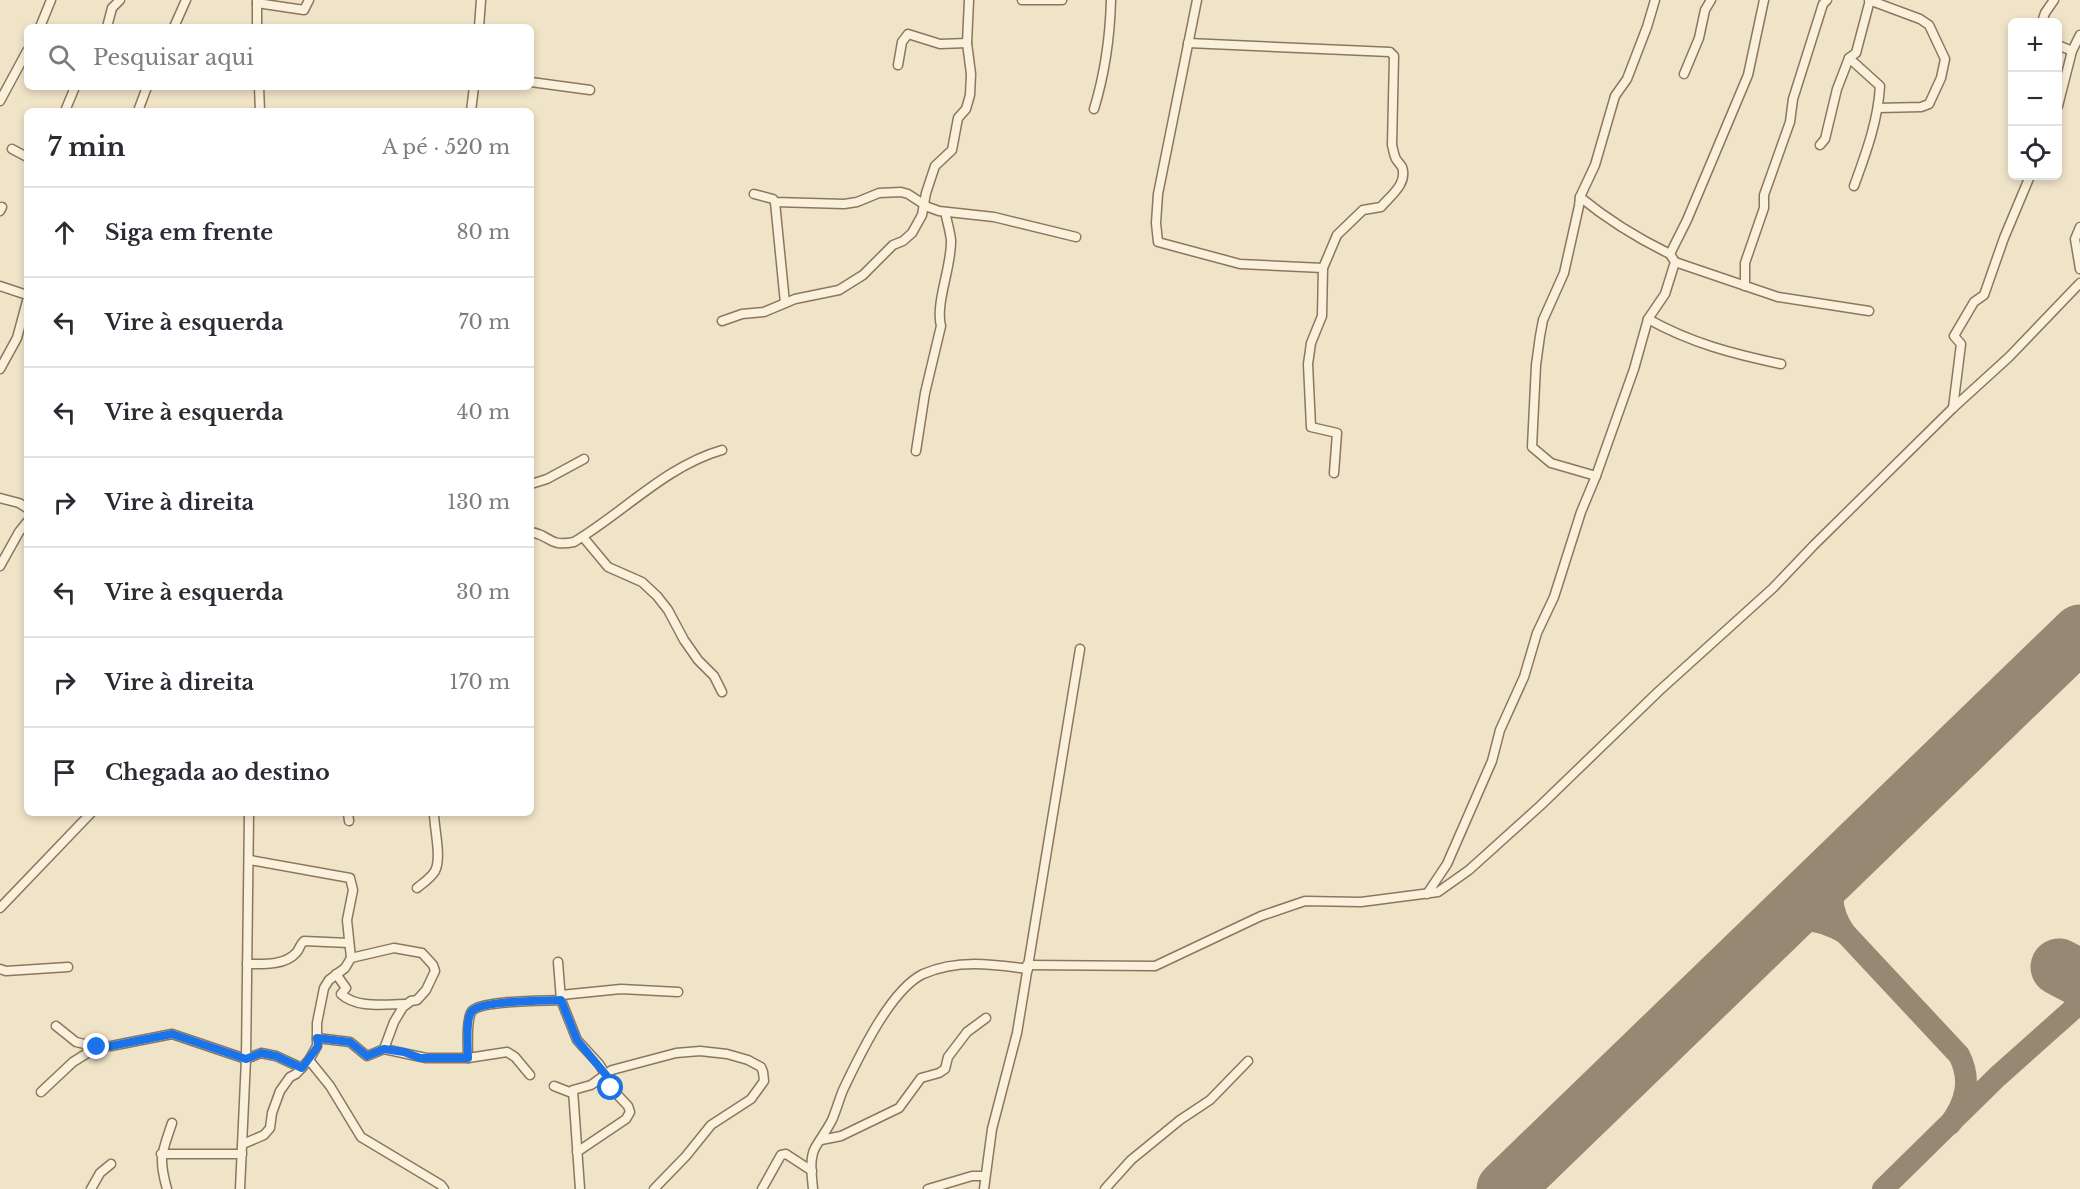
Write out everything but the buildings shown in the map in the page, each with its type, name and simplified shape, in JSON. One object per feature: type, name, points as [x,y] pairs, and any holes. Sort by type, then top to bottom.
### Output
[{"type":"street","points":[[41,24],[51,0]]},
{"type":"street","points":[[108,24],[112,8],[120,0]]},
{"type":"street","points":[[175,24],[186,0]]},
{"type":"street","points":[[257,24],[257,2],[304,10],[309,0]]},
{"type":"street","points":[[479,24],[481,0]]},
{"type":"street","points":[[722,321],[742,314],[764,312],[785,303],[839,290],[853,282],[893,245],[908,237],[925,205],[926,193],[935,166],[952,150],[958,118],[966,109],[970,95],[971,74],[967,43],[969,0]]},
{"type":"street","points":[[1022,0],[1062,0]]},
{"type":"street","points":[[1094,109],[1110,37],[1111,0]]},
{"type":"street","points":[[1197,0],[1158,194],[1156,223],[1158,243],[1240,264],[1323,268]]},
{"type":"street","points":[[1596,477],[1551,463],[1535,451],[1531,442],[1540,336],[1543,320],[1568,260],[1580,197],[1595,165],[1615,96],[1627,79],[1655,0]]},
{"type":"street","points":[[1684,74],[1700,38],[1705,10],[1711,0]]},
{"type":"street","points":[[1427,894],[1447,864],[1492,761],[1500,730],[1524,677],[1537,633],[1554,597],[1581,513],[1634,369],[1648,319],[1665,294],[1673,258],[1687,220],[1748,75],[1764,0]]},
{"type":"street","points":[[1745,286],[1745,263],[1764,208],[1764,195],[1790,122],[1793,99],[1812,36],[1823,4],[1827,0]]},
{"type":"street","points":[[1820,145],[1825,139],[1837,89],[1849,58],[1856,53],[1870,0],[1920,19],[1929,25],[1945,59],[1941,78],[1929,104],[1921,107],[1878,108]]},
{"type":"street","points":[[2043,18],[2054,0]]},
{"type":"street","points":[[898,65],[902,42],[908,34],[940,44],[967,43]]},
{"type":"street","points":[[2062,90],[2072,51],[2080,35]]},
{"type":"street","points":[[1188,43],[1393,53],[1392,145],[1396,159],[1402,168],[1403,179],[1398,189],[1381,207],[1363,210],[1337,235],[1323,268],[1322,316],[1311,343],[1308,364],[1311,427],[1337,433],[1334,473]]},
{"type":"street","points":[[2062,47],[2072,51]]},
{"type":"street","points":[[0,101],[24,57]]},
{"type":"street","points":[[1849,58],[1880,86],[1878,108],[1854,186]]},
{"type":"street","points":[[534,82],[590,90]]},
{"type":"street","points":[[66,108],[74,90]]},
{"type":"street","points":[[139,108],[146,90]]},
{"type":"street","points":[[259,90],[260,108]]},
{"type":"street","points":[[471,108],[474,90]]},
{"type":"street","points":[[12,149],[24,155]]},
{"type":"street","points":[[1953,408],[1961,354],[1961,344],[1954,336],[1974,302],[1984,295],[2004,238],[2028,180]]},
{"type":"street","points":[[754,194],[775,202],[844,204],[857,202],[879,193],[901,192],[914,196],[925,205],[945,212],[994,217],[1076,237]]},
{"type":"street","points":[[1580,197],[1604,217],[1635,236],[1673,258],[1702,270],[1778,297],[1869,312]]},
{"type":"street","points":[[775,202],[785,303]]},
{"type":"street","points":[[916,451],[925,393],[941,326],[938,315],[951,242],[945,212]]},
{"type":"street","points":[[2080,227],[2075,239],[2080,269]]},
{"type":"street","points":[[813,1189],[814,1149],[832,1120],[865,1047],[887,1010],[909,984],[922,975],[971,963],[1028,967],[1155,966],[1261,916],[1305,901],[1361,902],[1427,894],[1438,892],[1456,880],[1540,806],[1659,691],[1773,588],[1953,408],[2009,357],[2080,283]]},
{"type":"street","points":[[0,286],[24,294]]},
{"type":"street","points":[[0,369],[16,338],[24,311]]},
{"type":"street","points":[[1648,319],[1680,336],[1718,349],[1781,364]]},
{"type":"street","points":[[534,533],[557,544],[574,542],[670,475],[699,458],[722,450]]},
{"type":"street","points":[[534,483],[584,459]]},
{"type":"street","points":[[0,498],[24,506]]},
{"type":"street","points":[[0,566],[24,526]]},
{"type":"street","points":[[583,537],[604,564],[642,582],[657,596],[698,660],[714,676],[722,692]]},
{"type":"street","points":[[984,1189],[992,1129],[1017,1033],[1080,649]]},
{"type":"street","points":[[0,908],[88,816]]},
{"type":"street","points":[[240,1189],[246,1059],[249,816]]},
{"type":"street","points":[[417,888],[434,873],[437,865],[438,850],[434,816]]},
{"type":"street","points":[[161,1154],[242,1149],[264,1135],[270,1128],[272,1113],[280,1091],[290,1077],[309,1060],[318,1046],[321,995],[329,980],[345,968],[351,958],[347,912],[353,890],[350,878],[250,861]]},
{"type":"street","points":[[247,964],[273,964],[286,959],[296,953],[304,941],[349,943]]},
{"type":"street","points":[[336,974],[346,988],[341,994],[348,999],[366,1004],[406,1004],[417,1000],[426,990],[435,971],[434,965],[424,954],[394,948],[351,958]]},
{"type":"street","points":[[558,962],[561,997],[577,1040],[606,1075],[611,1088],[628,1106],[630,1115],[577,1152]]},
{"type":"street","points":[[0,969],[6,971],[68,968]]},
{"type":"street","points":[[468,1058],[469,1017],[472,1010],[479,1007],[621,988],[678,992]]},
{"type":"street","points":[[384,1049],[394,1022],[406,1004]]},
{"type":"street","points":[[821,1140],[841,1136],[899,1108],[921,1078],[945,1069],[948,1057],[967,1032],[986,1018]]},
{"type":"street","points":[[56,1026],[76,1042],[97,1047]]},
{"type":"street","points":[[41,1092],[93,1048],[172,1034],[246,1059],[261,1053],[276,1056],[302,1068]]},
{"type":"street","points":[[317,1038],[350,1042],[367,1056],[384,1049],[404,1052],[420,1058],[468,1058],[507,1052],[515,1057],[530,1075]]},
{"type":"street","points":[[580,1189],[573,1090],[591,1085],[612,1070],[676,1053],[691,1051],[717,1053],[738,1057],[758,1065],[763,1072],[764,1081],[751,1099],[711,1125],[686,1156],[654,1189]]},
{"type":"street","points":[[309,1060],[330,1086],[361,1137],[444,1189]]},
{"type":"street","points":[[1105,1189],[1131,1160],[1180,1120],[1210,1100],[1248,1061]]},
{"type":"street","points":[[554,1086],[572,1093]]},
{"type":"street","points":[[167,1189],[161,1154],[172,1123]]},
{"type":"street","points":[[762,1189],[781,1155],[786,1154],[812,1171]]},
{"type":"street","points":[[91,1189],[100,1173],[111,1164]]},
{"type":"street","points":[[928,1189],[972,1176],[985,1176]]},
{"type":"taxiway","points":[[1858,848],[1837,878],[1834,888],[1834,909],[1845,933],[1959,1055],[1965,1073],[1965,1091],[1956,1116],[1950,1124]]},
{"type":"taxiway","points":[[1764,939],[1784,926],[1803,921],[1822,923],[1845,933]]},
{"type":"taxiway","points":[[1883,1189],[1997,1077],[2080,1003]]},
{"type":"runway","points":[[1505,1189],[2080,633]]},
{"type":"runway","points":[[2059,967],[2080,978]]},
{"type":"route","points":[[97,1047],[172,1034],[246,1059],[261,1053],[276,1056],[302,1068],[318,1046],[317,1038],[350,1042],[367,1056],[384,1049],[404,1052],[420,1058],[468,1058],[468,1026],[472,1010],[488,1005],[561,1000],[577,1040],[606,1075],[611,1088]]}]
